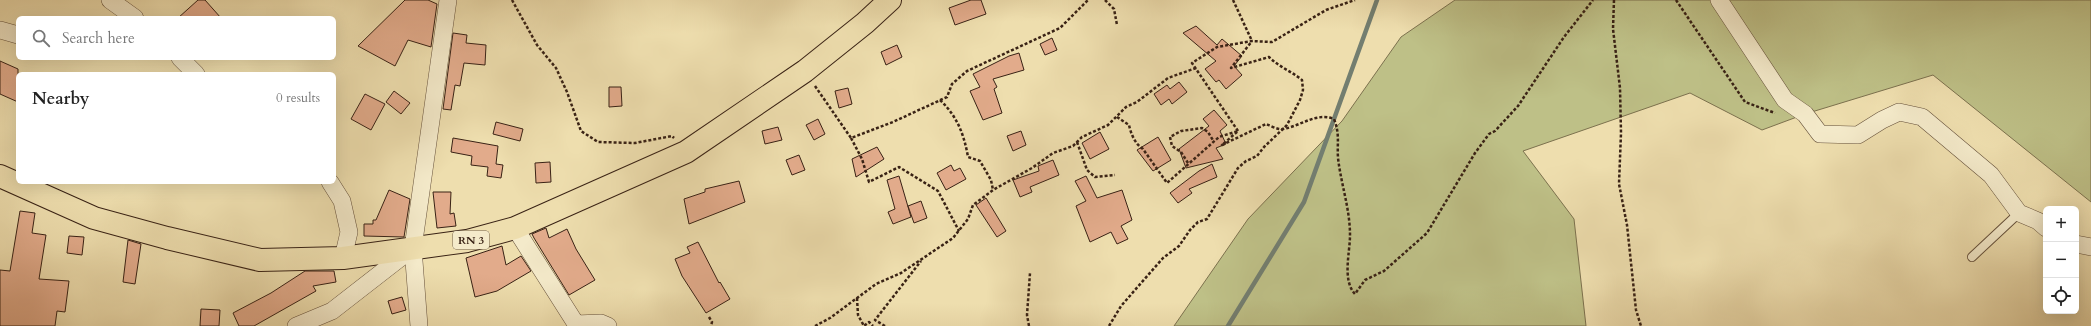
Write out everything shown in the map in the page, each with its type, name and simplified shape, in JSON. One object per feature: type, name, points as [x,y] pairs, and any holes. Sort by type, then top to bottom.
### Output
[{"type":"highway","name":"RN 3","points":[[18,184],[94,218],[167,238],[260,260],[343,258],[467,241],[515,228],[686,152],[805,71],[865,23],[890,0]]},
{"type":"highway","name":"RN 3","points":[[0,176],[16,183]]},
{"type":"street","points":[[110,0],[132,16]]},
{"type":"street","points":[[419,326],[413,248],[448,0]]},
{"type":"street","points":[[1719,0],[1785,100],[1805,114],[1820,134],[1858,135],[1882,120],[1899,112],[1922,117],[1991,175],[2019,213],[2038,221],[2043,225]]},
{"type":"street","points":[[0,30],[16,35]]},
{"type":"street","points":[[182,60],[194,72]]},
{"type":"street","points":[[331,184],[342,200],[349,232],[343,258]]},
{"type":"street","points":[[515,228],[576,324],[601,323],[608,326]]},
{"type":"street","points":[[2079,245],[2091,247]]},
{"type":"street","points":[[296,326],[332,311],[413,248]]},
{"type":"lane","points":[[1972,257],[2019,213]]},
{"type":"path","points":[[512,0],[537,45],[556,68],[567,92],[581,131],[598,142],[635,143],[672,136],[686,152]]},
{"type":"path","points":[[851,138],[893,122],[947,97],[952,84],[967,71],[1060,28],[1088,0]]},
{"type":"path","points":[[1105,0],[1114,9],[1117,25]]},
{"type":"path","points":[[1233,0],[1252,41]]},
{"type":"path","points":[[1238,131],[1192,63],[1217,47],[1252,41],[1272,42],[1326,10],[1355,0]]},
{"type":"path","points":[[1238,131],[1222,145],[1266,124],[1282,130],[1316,118],[1329,117],[1334,119],[1339,132],[1338,157],[1350,235],[1348,278],[1350,289],[1355,294],[1365,280],[1384,271],[1428,233],[1475,153],[1489,134],[1495,131],[1518,106],[1564,37],[1592,0]]},
{"type":"path","points":[[1614,0],[1613,29],[1620,88],[1621,133],[1619,184],[1627,225],[1636,310],[1641,326]]},
{"type":"path","points":[[1676,0],[1745,102],[1778,114]]},
{"type":"path","points":[[1109,326],[1121,306],[1160,262],[1179,246],[1198,222],[1207,218],[1238,168],[1246,161],[1257,156],[1294,115],[1303,90],[1302,80],[1276,64],[1269,57],[1231,68],[1252,41]]},
{"type":"path","points":[[815,326],[876,284],[901,273],[953,238],[968,219],[973,205],[993,190],[1032,168],[1053,153],[1073,146],[1082,137],[1108,125],[1126,107],[1137,102],[1168,78],[1196,68]]},
{"type":"path","points":[[805,71],[851,138],[862,158],[869,182],[899,167],[938,191],[959,231]]},
{"type":"path","points":[[940,100],[950,110],[958,122],[968,157],[980,161],[991,180],[993,190]]},
{"type":"path","points":[[1117,117],[1129,125],[1131,132],[1139,146],[1143,148],[1167,183],[1219,137],[1238,131]]},
{"type":"path","points":[[1188,163],[1181,152],[1172,146],[1170,137],[1181,131],[1202,128],[1208,132],[1214,142]]},
{"type":"path","points":[[1077,142],[1087,170],[1095,176],[1115,175]]},
{"type":"path","points":[[884,326],[875,320],[923,258]]},
{"type":"path","points":[[1029,326],[1027,315],[1030,273]]},
{"type":"path","points":[[857,298],[858,315],[864,326],[869,322],[873,326]]},
{"type":"path","points":[[709,317],[712,322],[712,326]]},
{"type":"green space","points":[[1455,0],[2091,0],[2091,202],[1933,75],[1805,114],[1762,130],[1690,93],[1523,151],[1574,219],[1586,326],[1174,326],[1248,219],[1342,121],[1401,37]]},
{"type":"building","points":[[198,0],[205,0],[219,16],[180,16]]},
{"type":"building","points":[[405,0],[428,0],[437,4],[431,47],[408,40],[395,66],[358,46]]},
{"type":"building","points":[[971,0],[981,0],[986,14],[955,25],[949,8]]},
{"type":"building","points":[[1196,26],[1217,45],[1222,39],[1242,56],[1234,66],[1242,75],[1226,89],[1219,80],[1216,82],[1205,69],[1216,61],[1183,33]]},
{"type":"building","points":[[453,33],[467,35],[466,43],[486,45],[485,65],[464,63],[460,86],[455,85],[451,110],[443,109]]},
{"type":"building","points":[[1052,38],[1057,50],[1045,55],[1040,44]]},
{"type":"building","points":[[897,45],[902,57],[886,65],[881,52]]},
{"type":"building","points":[[1019,53],[1024,70],[993,79],[997,87],[994,89],[1002,113],[983,120],[970,91],[980,87],[973,74],[1009,56]]},
{"type":"building","points":[[0,61],[18,69],[18,72],[16,72],[16,101],[0,94]]},
{"type":"building","points":[[1179,82],[1187,92],[1172,104],[1169,99],[1161,105],[1154,94],[1167,85],[1170,89]]},
{"type":"building","points":[[609,87],[621,87],[622,106],[609,107]]},
{"type":"building","points":[[848,88],[852,104],[839,108],[835,91]]},
{"type":"building","points":[[394,91],[410,103],[401,114],[386,102]]},
{"type":"building","points":[[365,94],[385,104],[371,130],[351,119]]},
{"type":"building","points":[[1214,110],[1227,125],[1220,131],[1226,144],[1216,148],[1223,159],[1186,168],[1179,149],[1209,126],[1203,119]]},
{"type":"building","points":[[818,119],[825,134],[814,140],[806,125]]},
{"type":"building","points":[[496,122],[523,129],[520,141],[493,134]]},
{"type":"building","points":[[778,127],[782,140],[765,144],[762,131]]},
{"type":"building","points":[[1021,131],[1026,145],[1013,151],[1007,136]]},
{"type":"building","points":[[1100,132],[1109,149],[1090,159],[1082,143]]},
{"type":"building","points":[[1158,137],[1171,160],[1153,171],[1137,150]]},
{"type":"building","points":[[453,138],[498,146],[496,164],[503,165],[501,178],[487,176],[488,167],[471,165],[472,156],[451,152]]},
{"type":"building","points":[[877,147],[884,159],[856,177],[852,159]]},
{"type":"building","points":[[799,155],[805,170],[792,175],[786,160]]},
{"type":"building","points":[[1053,160],[1059,175],[1030,187],[1032,192],[1020,197],[1013,180],[1039,171],[1038,166]]},
{"type":"building","points":[[550,162],[551,182],[536,183],[535,163]]},
{"type":"building","points":[[1212,164],[1217,177],[1189,189],[1192,193],[1178,203],[1170,193],[1199,171]]},
{"type":"building","points":[[951,165],[954,171],[960,168],[966,179],[946,190],[937,173]]},
{"type":"building","points":[[899,176],[911,217],[893,224],[888,212],[895,209],[887,180]]},
{"type":"building","points":[[1086,176],[1097,198],[1122,190],[1132,220],[1121,226],[1128,239],[1117,244],[1111,232],[1090,242],[1076,206],[1086,201],[1075,181]]},
{"type":"building","points":[[739,181],[745,202],[689,224],[684,199],[705,192],[705,189]]},
{"type":"building","points":[[389,190],[410,199],[404,237],[364,236],[364,224],[373,224],[373,220],[376,220]]},
{"type":"building","points":[[433,192],[451,192],[450,214],[454,213],[456,226],[437,228]]},
{"type":"building","points":[[986,198],[1006,231],[997,237],[976,205]]},
{"type":"building","points":[[921,201],[927,218],[914,223],[908,206]]},
{"type":"building","points":[[20,211],[35,213],[32,233],[46,235],[39,279],[69,281],[65,312],[57,311],[55,326],[0,326],[0,270],[10,271]]},
{"type":"building","points":[[546,228],[549,238],[567,229],[576,249],[595,280],[569,295],[532,234]]},
{"type":"building","points":[[69,236],[84,237],[82,255],[67,253]]},
{"type":"building","points":[[128,240],[141,244],[135,284],[123,282]]},
{"type":"building","points":[[698,242],[719,283],[720,282],[730,299],[706,313],[682,276],[675,259],[690,253],[687,247]]},
{"type":"building","points":[[502,246],[506,265],[521,256],[531,271],[497,291],[475,297],[466,258]]},
{"type":"building","points":[[305,271],[334,271],[336,282],[313,286],[316,291],[254,326],[239,326],[233,313],[271,293]]},
{"type":"building","points":[[402,297],[406,310],[392,314],[388,301]]},
{"type":"building","points":[[201,309],[220,310],[219,326],[200,326]]},
{"type":"waterway","points":[[1228,326],[1304,202],[1377,0]]}]
